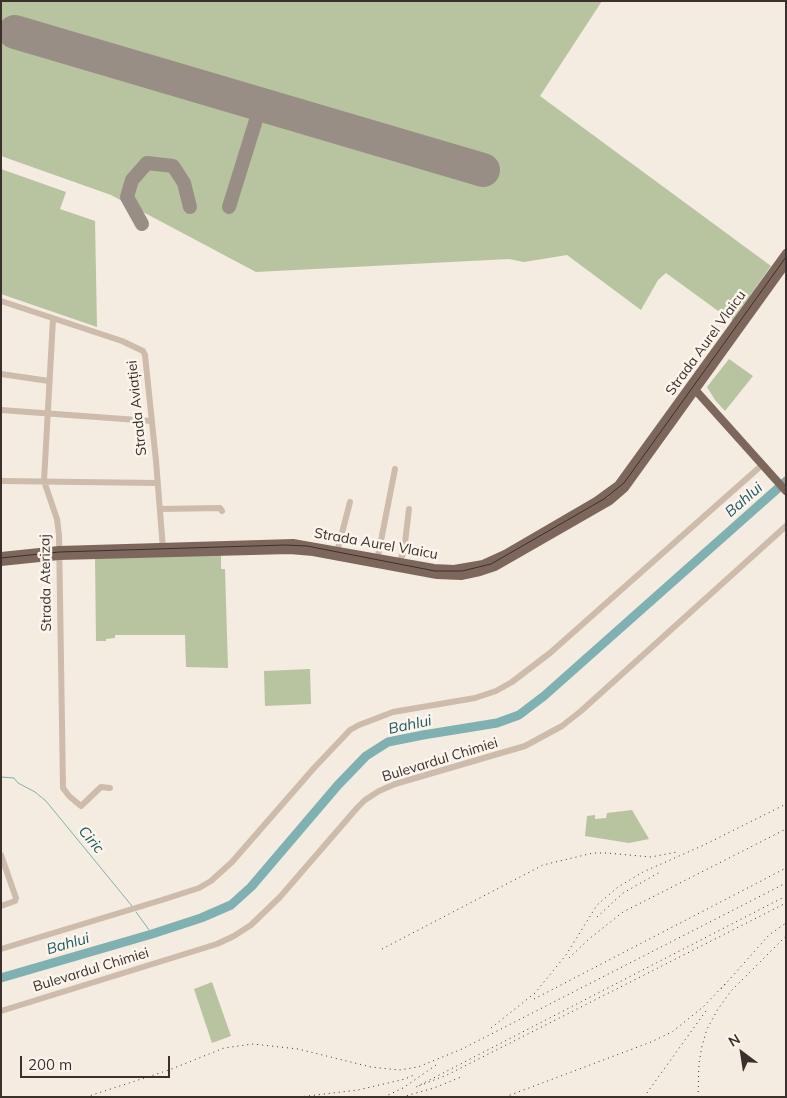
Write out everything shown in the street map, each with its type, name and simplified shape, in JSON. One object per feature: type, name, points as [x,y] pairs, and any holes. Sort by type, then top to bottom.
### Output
[{"type":"main road","name":"Strada Aurel Vlaicu","points":[[1,556],[294,543],[351,558],[449,576],[480,572],[502,564],[622,492],[632,481],[692,389],[786,252]]},
{"type":"main road","name":"Strada Aurel Vlaicu","points":[[377,562],[446,570],[484,564],[505,554],[606,495],[624,480],[786,264]]},
{"type":"main road","points":[[692,389],[786,491]]},
{"type":"main road","name":"Strada Aurel Vlaicu","points":[[1,562],[59,553]]},
{"type":"street","name":"Strada Aviației","points":[[1,301],[122,341],[143,351],[145,355],[158,483],[163,550]]},
{"type":"street","name":"Strada Aterizaj","points":[[53,319],[44,480],[57,520],[63,788],[81,806],[101,787],[110,788]]},
{"type":"street","points":[[1,374],[49,381]]},
{"type":"street","points":[[1,410],[151,421]]},
{"type":"street","points":[[1,949],[199,888],[219,875],[232,862],[334,746],[359,724],[393,712],[485,695],[512,682],[550,653],[762,465]]},
{"type":"street","points":[[377,562],[395,469]]},
{"type":"street","points":[[1,480],[158,483]]},
{"type":"street","points":[[337,554],[350,502]]},
{"type":"street","points":[[160,509],[220,508],[222,511]]},
{"type":"street","points":[[398,563],[404,551],[409,509]]},
{"type":"street","name":"Bulevardul Chimiei","points":[[1,1011],[217,944],[234,936],[251,925],[280,897],[365,800],[395,784],[525,746],[562,726],[786,526]]},
{"type":"street","points":[[1,855],[16,898],[15,901],[1,906]]},
{"type":"green space","points":[[1,1],[602,1],[540,96],[771,266],[732,321],[666,273],[658,280],[641,310],[567,255],[524,262],[509,259],[256,272],[111,195],[1,156]]},
{"type":"green space","points":[[1,169],[66,192],[60,209],[95,221],[97,327],[1,294]]},
{"type":"green space","points":[[729,359],[753,376],[725,411],[707,387]]},
{"type":"green space","points":[[221,555],[221,569],[225,569],[228,668],[186,667],[185,635],[115,635],[115,638],[106,639],[106,641],[96,641],[95,557]]},
{"type":"green space","points":[[310,669],[311,704],[265,706],[264,671]]},
{"type":"green space","points":[[632,810],[649,839],[629,843],[585,836],[587,816],[595,815],[595,819],[606,818],[607,813]]},
{"type":"green space","points":[[212,982],[231,1036],[212,1043],[194,989]]},
{"type":"waterway","name":"Bahlui","points":[[1,978],[152,934],[201,918],[231,905],[251,887],[338,785],[366,756],[388,742],[497,723],[519,715],[544,696],[786,481]]},
{"type":"waterway","name":"Ciric","points":[[1,777],[14,778],[18,783],[35,792],[46,801],[132,906]]},
{"type":"waterway","name":"Ciric","points":[[136,912],[152,934]]},
{"type":"taxiway","points":[[229,207],[261,104]]},
{"type":"taxiway","points":[[142,224],[127,197],[132,180],[147,163],[173,166],[184,183],[190,207]]},
{"type":"runway","points":[[15,32],[483,170]]},
{"type":"tram line","points":[[1,558],[59,552],[285,545],[307,546],[435,571],[462,571],[491,564],[604,499],[624,483],[786,257]]},
{"type":"railway","points":[[491,1028],[535,993],[566,955],[597,905],[618,887],[643,872],[704,845],[786,804]]},
{"type":"railway","points":[[569,958],[623,912],[786,829]]},
{"type":"railway","points":[[382,949],[543,865],[593,853],[651,857],[677,852]]},
{"type":"railway","points":[[534,999],[786,868]]},
{"type":"railway","points":[[597,917],[623,893],[660,872]]},
{"type":"railway","points":[[86,1097],[169,1070],[224,1048],[253,1044],[298,1049],[371,1067],[399,1070],[418,1067],[462,1049],[786,883]]},
{"type":"railway","points":[[786,896],[416,1087],[447,1075],[786,903]]},
{"type":"railway","points":[[721,989],[769,935],[786,923]]},
{"type":"railway","points":[[698,1097],[699,1063],[707,1029],[731,991],[786,936]]},
{"type":"railway","points":[[505,1097],[651,1042],[672,1032],[703,1007],[725,984]]},
{"type":"railway","points":[[644,1097],[708,1008]]},
{"type":"railway","points":[[384,1097],[403,1088],[439,1063]]},
{"type":"railway","points":[[299,1097],[358,1090],[405,1079],[414,1075]]},
{"type":"railway","points":[[402,1097],[434,1088],[461,1077]]}]
